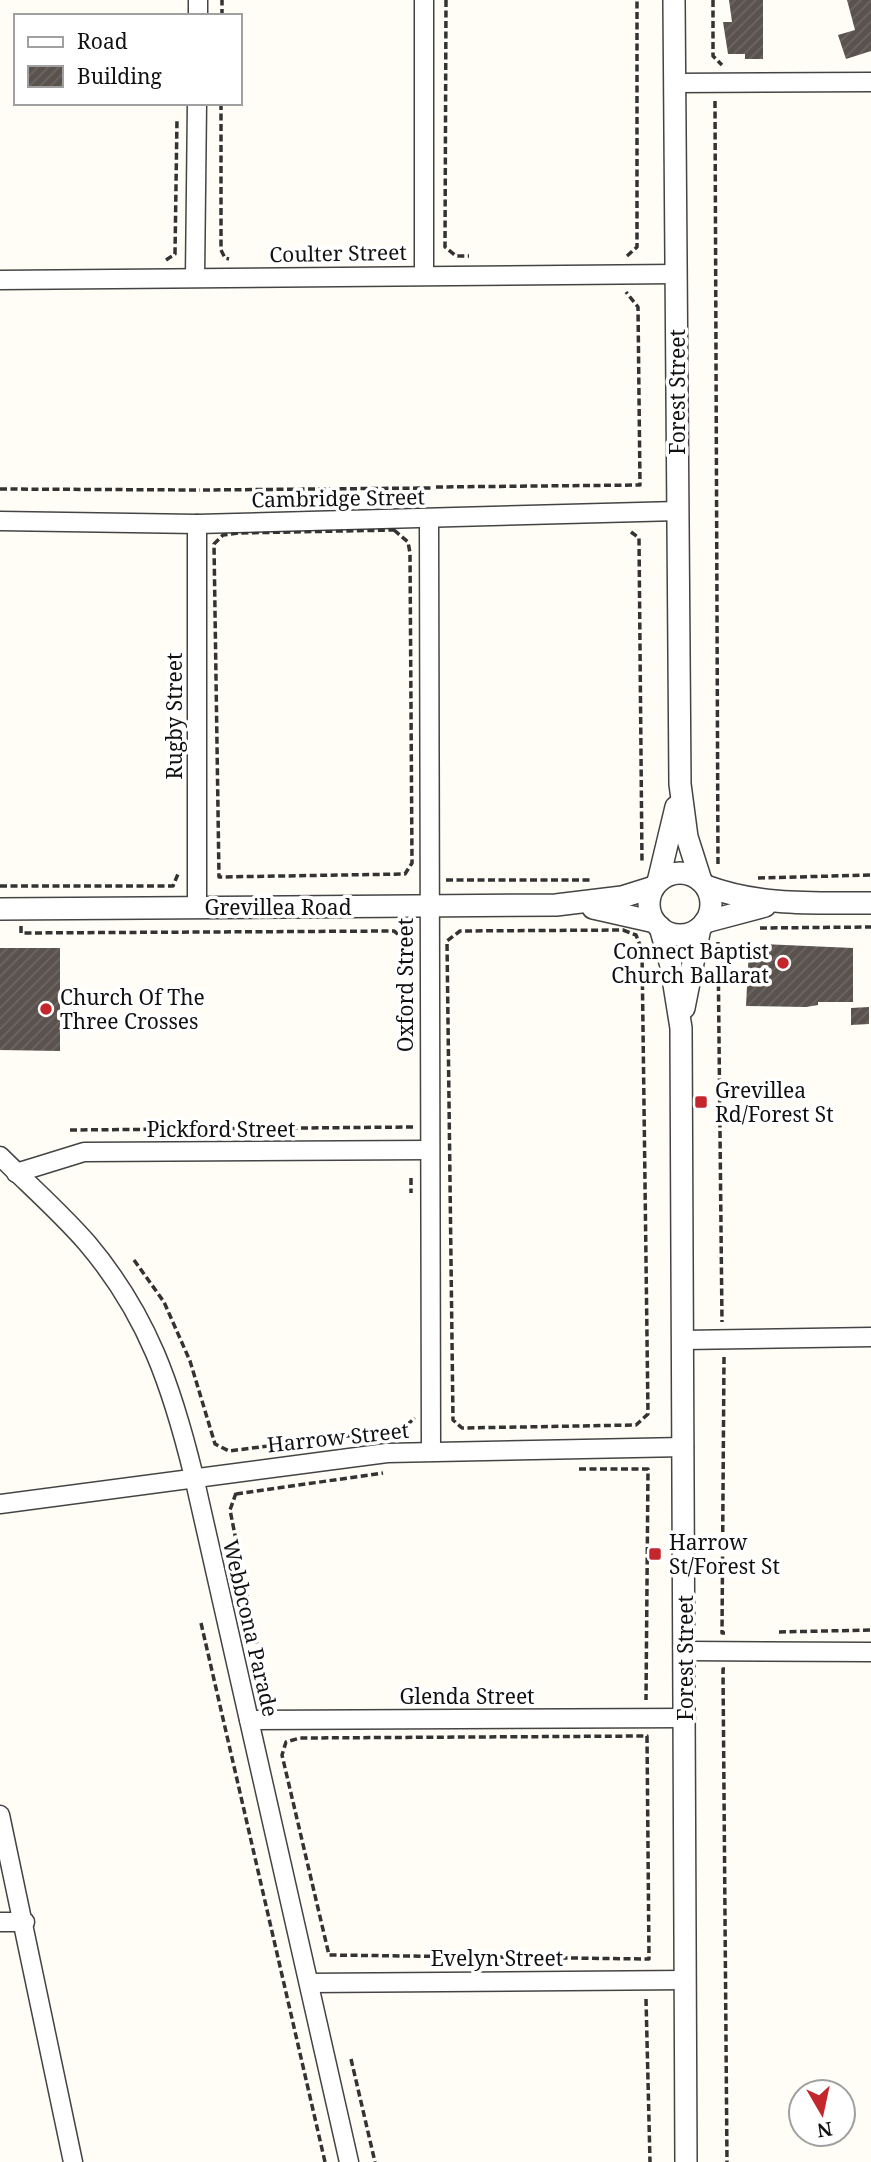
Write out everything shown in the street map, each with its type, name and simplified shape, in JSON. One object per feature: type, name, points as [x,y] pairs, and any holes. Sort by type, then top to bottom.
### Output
[{"type":"street","points":[[424,0],[424,275]]},
{"type":"street","name":"Forest Street","points":[[674,0],[680,784],[687,837],[708,879]]},
{"type":"street","points":[[675,83],[871,82]]},
{"type":"street","points":[[195,277],[197,105]]},
{"type":"street","name":"Coulter Street","points":[[0,280],[676,274]]},
{"type":"street","name":"Cambridge Street","points":[[0,521],[197,524],[678,510]]},
{"type":"street","name":"Oxford Street","points":[[429,519],[428,907],[432,1450]]},
{"type":"street","name":"Rugby Street","points":[[197,524],[197,907]]},
{"type":"street","name":"Forest Street","points":[[656,884],[668,849],[680,784]]},
{"type":"street","name":"Grevillea Road","points":[[632,914],[656,884],[680,873],[708,879],[737,896],[785,903],[871,903]]},
{"type":"street","points":[[681,1028],[710,928],[708,879]]},
{"type":"street","points":[[656,884],[649,905],[671,966],[681,1028]]},
{"type":"street","name":"Grevillea Road","points":[[11,909],[556,905],[632,914],[677,935],[710,928],[740,911],[785,903]]},
{"type":"street","name":"Forest Street","points":[[681,1028],[686,2162]]},
{"type":"street","name":"Pickford Street","points":[[16,1173],[83,1152],[429,1150]]},
{"type":"street","name":"Webbcona Parade","points":[[0,1156],[86,1242],[140,1319],[169,1383],[194,1477],[349,2162]]},
{"type":"street","points":[[683,1340],[871,1337]]},
{"type":"street","name":"Harrow Street","points":[[0,1504],[194,1477],[432,1450],[684,1447]]},
{"type":"street","points":[[685,1651],[871,1652]]},
{"type":"street","name":"Glenda Street","points":[[249,1720],[686,1718]]},
{"type":"street","points":[[0,1815],[25,1922],[73,2162]]},
{"type":"street","points":[[0,1922],[25,1922]]},
{"type":"street","name":"Evelyn Street","points":[[309,1983],[686,1980]]},
{"type":"path","points":[[445,247],[446,0]]},
{"type":"path","points":[[627,257],[637,247],[637,0]]},
{"type":"path","points":[[713,0],[713,56]]},
{"type":"path","points":[[708,879],[719,685],[713,101]]},
{"type":"path","points":[[221,105],[220,250],[225,258]]},
{"type":"path","points":[[175,254],[177,117]]},
{"type":"path","points":[[0,489],[201,490],[640,485],[638,307],[627,292]]},
{"type":"path","points":[[449,1149],[453,1420],[462,1428],[636,1425],[648,1414],[642,954],[632,914],[632,878],[642,862],[639,538]]},
{"type":"path","points":[[219,877],[405,874]]},
{"type":"path","points":[[754,878],[871,875]]},
{"type":"path","points":[[446,880],[606,880]]},
{"type":"path","points":[[0,886],[173,887]]},
{"type":"path","points":[[11,909],[21,933],[394,931]]},
{"type":"path","points":[[460,931],[632,914]]},
{"type":"path","points":[[756,928],[871,927]]},
{"type":"path","points":[[710,928],[718,939],[721,1322]]},
{"type":"path","points":[[70,1130],[413,1129]]},
{"type":"path","points":[[134,1260],[164,1302],[180,1337],[215,1444],[229,1451],[402,1429],[415,1418]]},
{"type":"path","points":[[724,1356],[722,1633],[736,1633]]},
{"type":"path","points":[[566,1469],[648,1469],[647,1700]]},
{"type":"path","points":[[257,1645],[230,1510],[236,1494],[388,1472]]},
{"type":"path","points":[[201,1623],[325,2162]]},
{"type":"path","points":[[776,1632],[871,1630]]},
{"type":"path","points":[[723,1669],[727,2162]]},
{"type":"path","points":[[285,1745],[282,1755],[328,1955],[649,1959],[647,1736]]},
{"type":"path","points":[[649,1998],[650,2162]]},
{"type":"path","points":[[351,2059],[375,2162]]},
{"type":"building","points":[[729,0],[763,0],[763,59],[745,59],[745,54],[728,54],[723,22],[732,22]]},
{"type":"building","points":[[847,0],[871,0],[871,51],[846,59],[838,35],[855,30]]},
{"type":"building","name":"Connect Baptist Church Ballarat","points":[[761,944],[853,948],[853,1002],[818,1002],[818,1005],[806,1007],[746,1006],[749,948],[760,948]]},
{"type":"building","name":"Church Of The Three Crosses","points":[[0,948],[60,948],[60,1051],[0,1050]]},
{"type":"building","points":[[869,1007],[869,1024],[851,1025],[851,1008]]},
{"type":"place","name":"Connect Baptist Church Ballarat","points":[[783,963]]},
{"type":"place","name":"Church Of The Three Crosses","points":[[46,1009]]},
{"type":"place","name":"Grevillea Rd/Forest St","points":[[701,1102]]},
{"type":"place","name":"Harrow St/Forest St","points":[[655,1554]]}]
